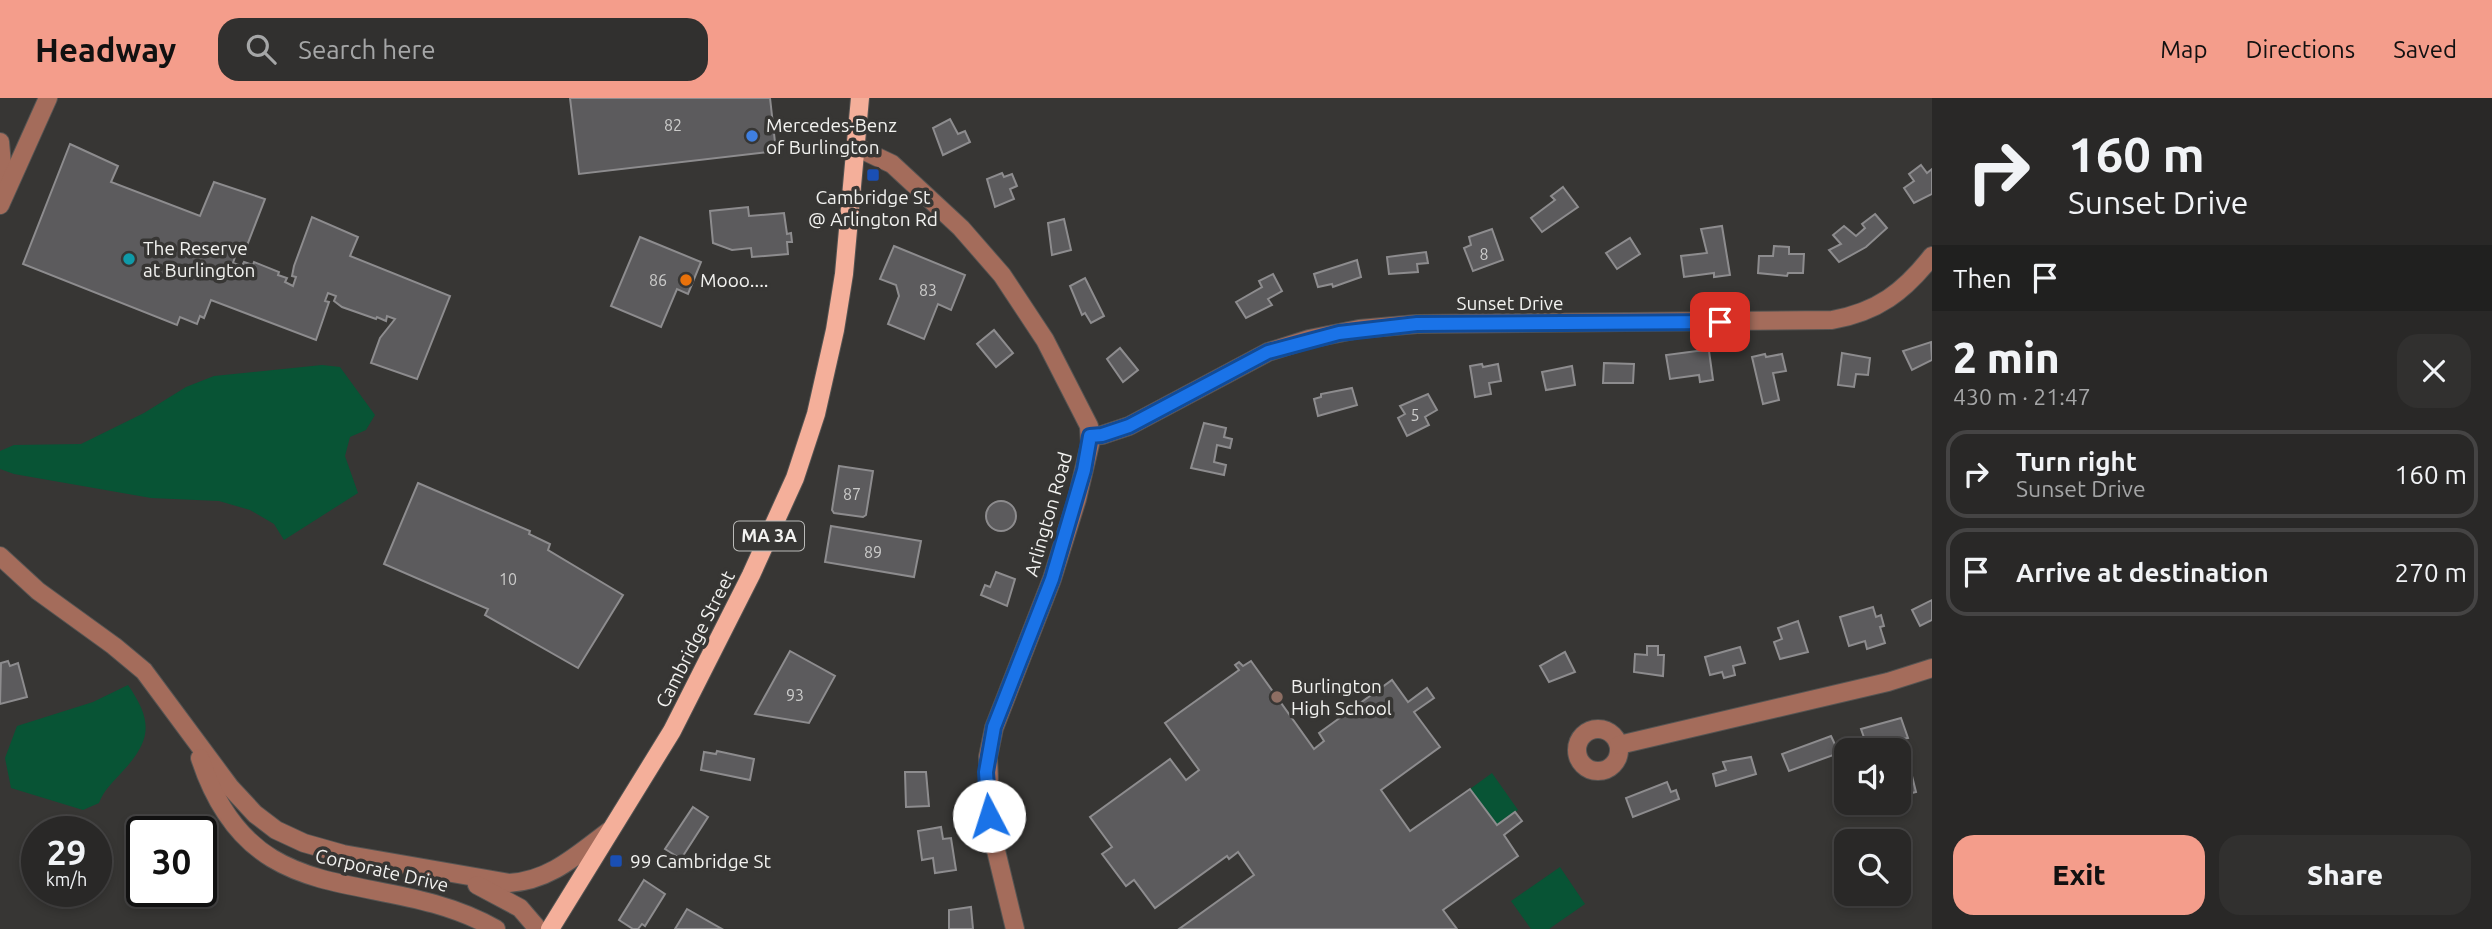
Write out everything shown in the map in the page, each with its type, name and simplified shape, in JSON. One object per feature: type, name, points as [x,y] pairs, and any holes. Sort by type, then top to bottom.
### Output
[{"type":"main road","name":"Cambridge Street","points":[[550,929],[693,691],[795,478],[822,390],[835,330],[860,98]]},
{"type":"street","points":[[1,201],[48,98]]},
{"type":"street","points":[[0,142],[5,168],[1,201]]},
{"type":"street","name":"Arlington Road","points":[[856,147],[892,164],[961,228],[1002,275],[1045,340],[1086,419],[1090,436],[1084,470],[1052,579],[994,727],[988,757],[991,830],[1015,929]]},
{"type":"street","name":"Sunset Drive","points":[[1090,436],[1129,426],[1268,352],[1324,335],[1417,324],[1832,320],[1860,314],[1886,302],[1907,286],[1932,256]]},
{"type":"street","name":"Corporate Drive","points":[[0,556],[38,591],[136,663],[167,699],[196,745],[249,809],[291,838],[342,854],[499,883],[525,882],[556,871],[612,829]]},
{"type":"street","points":[[1619,744],[1888,682],[1932,668]]},
{"type":"street","name":"Corporate Drive","points":[[196,745],[211,788],[225,813],[247,840],[272,860],[320,880],[440,904],[496,929]]},
{"type":"street","name":"Corporate Drive","points":[[433,870],[462,878],[506,900],[528,915],[538,929]]},
{"type":"green space","points":[[322,365],[340,367],[375,415],[366,430],[350,437],[345,456],[358,493],[284,540],[274,524],[250,510],[219,501],[151,498],[14,474],[0,469],[0,451],[14,445],[81,444],[144,413],[186,387],[214,376]]},
{"type":"green space","points":[[128,685],[145,719],[144,739],[132,760],[106,790],[99,803],[83,810],[11,788],[5,758],[17,726],[93,702]]},
{"type":"green space","points":[[1492,773],[1518,810],[1497,825],[1470,789]]},
{"type":"green space","points":[[1560,867],[1585,904],[1549,929],[1531,929],[1511,901]]},
{"type":"building","points":[[570,98],[770,98],[776,151],[579,174]]},
{"type":"building","points":[[950,119],[958,134],[965,131],[970,142],[943,155],[933,128]]},
{"type":"building","name":"The Reserve at Burlington","points":[[70,144],[118,166],[111,182],[200,216],[214,182],[265,199],[246,248],[244,247],[240,256],[236,254],[233,263],[242,266],[244,262],[253,265],[254,262],[279,272],[278,275],[287,278],[285,282],[293,286],[296,277],[292,276],[294,266],[312,217],[358,237],[350,256],[450,296],[417,379],[371,363],[380,338],[395,319],[387,316],[386,321],[377,317],[376,319],[342,307],[334,301],[336,296],[328,293],[325,301],[329,302],[316,340],[211,300],[204,318],[200,316],[197,324],[180,317],[177,325],[23,264]]},
{"type":"building","points":[[1921,165],[1927,173],[1932,169],[1932,194],[1914,203],[1904,188],[1914,181],[1909,174]]},
{"type":"building","points":[[1002,173],[1004,177],[1012,174],[1017,186],[1010,189],[1014,199],[995,207],[987,179]]},
{"type":"building","points":[[1563,187],[1578,207],[1542,232],[1531,218],[1555,200],[1551,196]]},
{"type":"building","points":[[748,207],[749,216],[784,213],[787,234],[791,233],[792,242],[787,242],[788,254],[752,257],[751,248],[732,250],[713,243],[710,211]]},
{"type":"building","points":[[1875,214],[1887,228],[1866,247],[1839,262],[1829,250],[1841,244],[1833,235],[1844,226],[1856,236],[1865,228],[1862,224]]},
{"type":"building","points":[[1064,219],[1071,250],[1052,255],[1048,223]]},
{"type":"building","points":[[1722,226],[1730,275],[1714,277],[1714,273],[1684,277],[1681,256],[1707,253],[1701,229]]},
{"type":"building","points":[[1492,229],[1503,260],[1473,271],[1464,248],[1471,245],[1469,237]]},
{"type":"building","points":[[640,237],[701,262],[688,294],[677,289],[661,327],[611,306]]},
{"type":"building","points":[[1630,238],[1640,254],[1617,269],[1606,253]]},
{"type":"building","points":[[894,246],[965,275],[951,310],[938,304],[924,339],[888,324],[899,296],[896,285],[880,279]]},
{"type":"building","points":[[1774,246],[1789,247],[1789,254],[1804,254],[1803,273],[1788,273],[1787,276],[1758,273],[1759,256],[1773,256]]},
{"type":"building","points":[[1426,252],[1428,263],[1417,264],[1418,272],[1389,274],[1387,257]]},
{"type":"building","points":[[1357,260],[1361,277],[1333,287],[1332,284],[1318,287],[1314,274]]},
{"type":"building","points":[[1273,274],[1282,291],[1268,299],[1272,305],[1246,318],[1236,302],[1262,287],[1259,281]]},
{"type":"building","points":[[1085,278],[1104,316],[1091,323],[1085,313],[1082,315],[1070,286]]},
{"type":"building","points":[[994,330],[1013,353],[996,367],[977,344]]},
{"type":"building","points":[[1931,342],[1932,360],[1912,370],[1903,351]]},
{"type":"building","points":[[1120,348],[1138,370],[1123,382],[1107,359]]},
{"type":"building","points":[[1709,351],[1713,380],[1700,382],[1699,375],[1670,379],[1666,355]]},
{"type":"building","points":[[1842,353],[1870,358],[1868,375],[1856,374],[1854,387],[1838,385]]},
{"type":"building","points":[[1765,354],[1766,357],[1782,354],[1786,371],[1773,373],[1779,400],[1763,404],[1752,357]]},
{"type":"building","points":[[1604,363],[1634,364],[1633,383],[1603,383]]},
{"type":"building","points":[[1482,364],[1483,367],[1498,364],[1501,381],[1489,383],[1491,394],[1475,397],[1470,366]]},
{"type":"building","points":[[1572,366],[1575,385],[1546,390],[1542,372]]},
{"type":"building","points":[[1352,388],[1357,405],[1318,416],[1314,399],[1321,397],[1321,394]]},
{"type":"building","points":[[1428,394],[1437,410],[1425,417],[1429,425],[1407,436],[1398,418],[1405,414],[1400,406]]},
{"type":"building","points":[[1204,423],[1226,428],[1224,437],[1232,439],[1230,448],[1217,445],[1214,462],[1226,465],[1224,475],[1191,468]]},
{"type":"building","points":[[839,466],[873,471],[866,515],[863,517],[834,513],[832,510]]},
{"type":"building","points":[[418,483],[530,531],[529,534],[550,544],[548,550],[623,595],[578,668],[485,615],[488,609],[384,564]]},
{"type":"building","points":[[1001,501],[1012,505],[1016,516],[1012,527],[1001,531],[990,527],[986,516],[990,505]]},
{"type":"building","points":[[831,526],[921,541],[914,577],[825,562]]},
{"type":"building","points":[[996,572],[1015,579],[1007,606],[981,595],[985,585],[990,587]]},
{"type":"building","points":[[1932,600],[1932,620],[1920,626],[1912,610]]},
{"type":"building","points":[[1873,607],[1876,617],[1881,615],[1884,626],[1880,627],[1885,643],[1867,649],[1865,641],[1849,646],[1840,617]]},
{"type":"building","points":[[1798,621],[1808,652],[1780,659],[1774,642],[1782,639],[1778,628]]},
{"type":"building","points":[[1647,646],[1658,646],[1658,655],[1664,655],[1663,676],[1634,672],[1635,654],[1647,655]]},
{"type":"building","points":[[1740,647],[1745,663],[1733,666],[1735,675],[1724,678],[1722,672],[1710,675],[1705,657]]},
{"type":"building","points":[[790,651],[835,676],[809,723],[755,714]]},
{"type":"building","points":[[1565,652],[1575,672],[1549,682],[1540,666]]},
{"type":"building","points":[[8,661],[10,666],[18,663],[27,697],[0,704],[1,663]]},
{"type":"building","points":[[1251,661],[1314,749],[1324,741],[1319,733],[1392,680],[1408,702],[1427,688],[1434,698],[1414,712],[1440,747],[1381,790],[1410,831],[1470,789],[1497,825],[1515,812],[1522,821],[1504,835],[1518,856],[1443,910],[1457,929],[1179,929],[1254,875],[1238,852],[1229,859],[1227,856],[1155,908],[1134,880],[1126,886],[1102,854],[1112,847],[1090,817],[1170,759],[1186,780],[1199,770],[1165,723],[1239,670],[1235,665],[1239,662],[1243,666]]},
{"type":"building","points":[[1901,718],[1908,738],[1864,738],[1861,729]]},
{"type":"building","points":[[1831,736],[1834,742],[1834,755],[1789,771],[1782,754]]},
{"type":"building","points":[[717,751],[754,759],[750,780],[701,770],[704,752],[716,754]]},
{"type":"building","points":[[1751,757],[1756,774],[1716,786],[1713,774],[1726,770],[1723,762]]},
{"type":"building","points":[[905,772],[926,772],[929,806],[906,807]]},
{"type":"building","points":[[1911,776],[1916,792],[1911,793]]},
{"type":"building","points":[[1667,782],[1671,792],[1676,790],[1679,799],[1633,817],[1626,798]]},
{"type":"building","points":[[693,807],[708,817],[681,859],[665,849]]},
{"type":"building","points":[[941,827],[943,839],[951,838],[956,870],[935,873],[933,858],[922,860],[918,831]]},
{"type":"building","points":[[644,880],[665,894],[645,926],[642,924],[638,929],[633,929],[619,920]]},
{"type":"building","points":[[971,907],[973,929],[949,929],[949,910]]},
{"type":"building","points":[[687,909],[722,929],[675,929]]},
{"type":"place","name":"Mercedes-Benz of Burlington","points":[[752,136]]},
{"type":"place","name":"Cambridge St @ Arlington Rd","points":[[873,175]]},
{"type":"place","name":"The Reserve at Burlington","points":[[129,259]]},
{"type":"place","name":"Mooo....","points":[[686,280]]},
{"type":"place","name":"Burlington High School","points":[[1277,697]]},
{"type":"place","name":"99 Cambridge St","points":[[616,861]]},
{"type":"route","points":[[989,816],[986,772],[994,727],[1052,579],[1084,470],[1090,436],[1129,426],[1268,352],[1324,335],[1417,324],[1720,322]]}]
